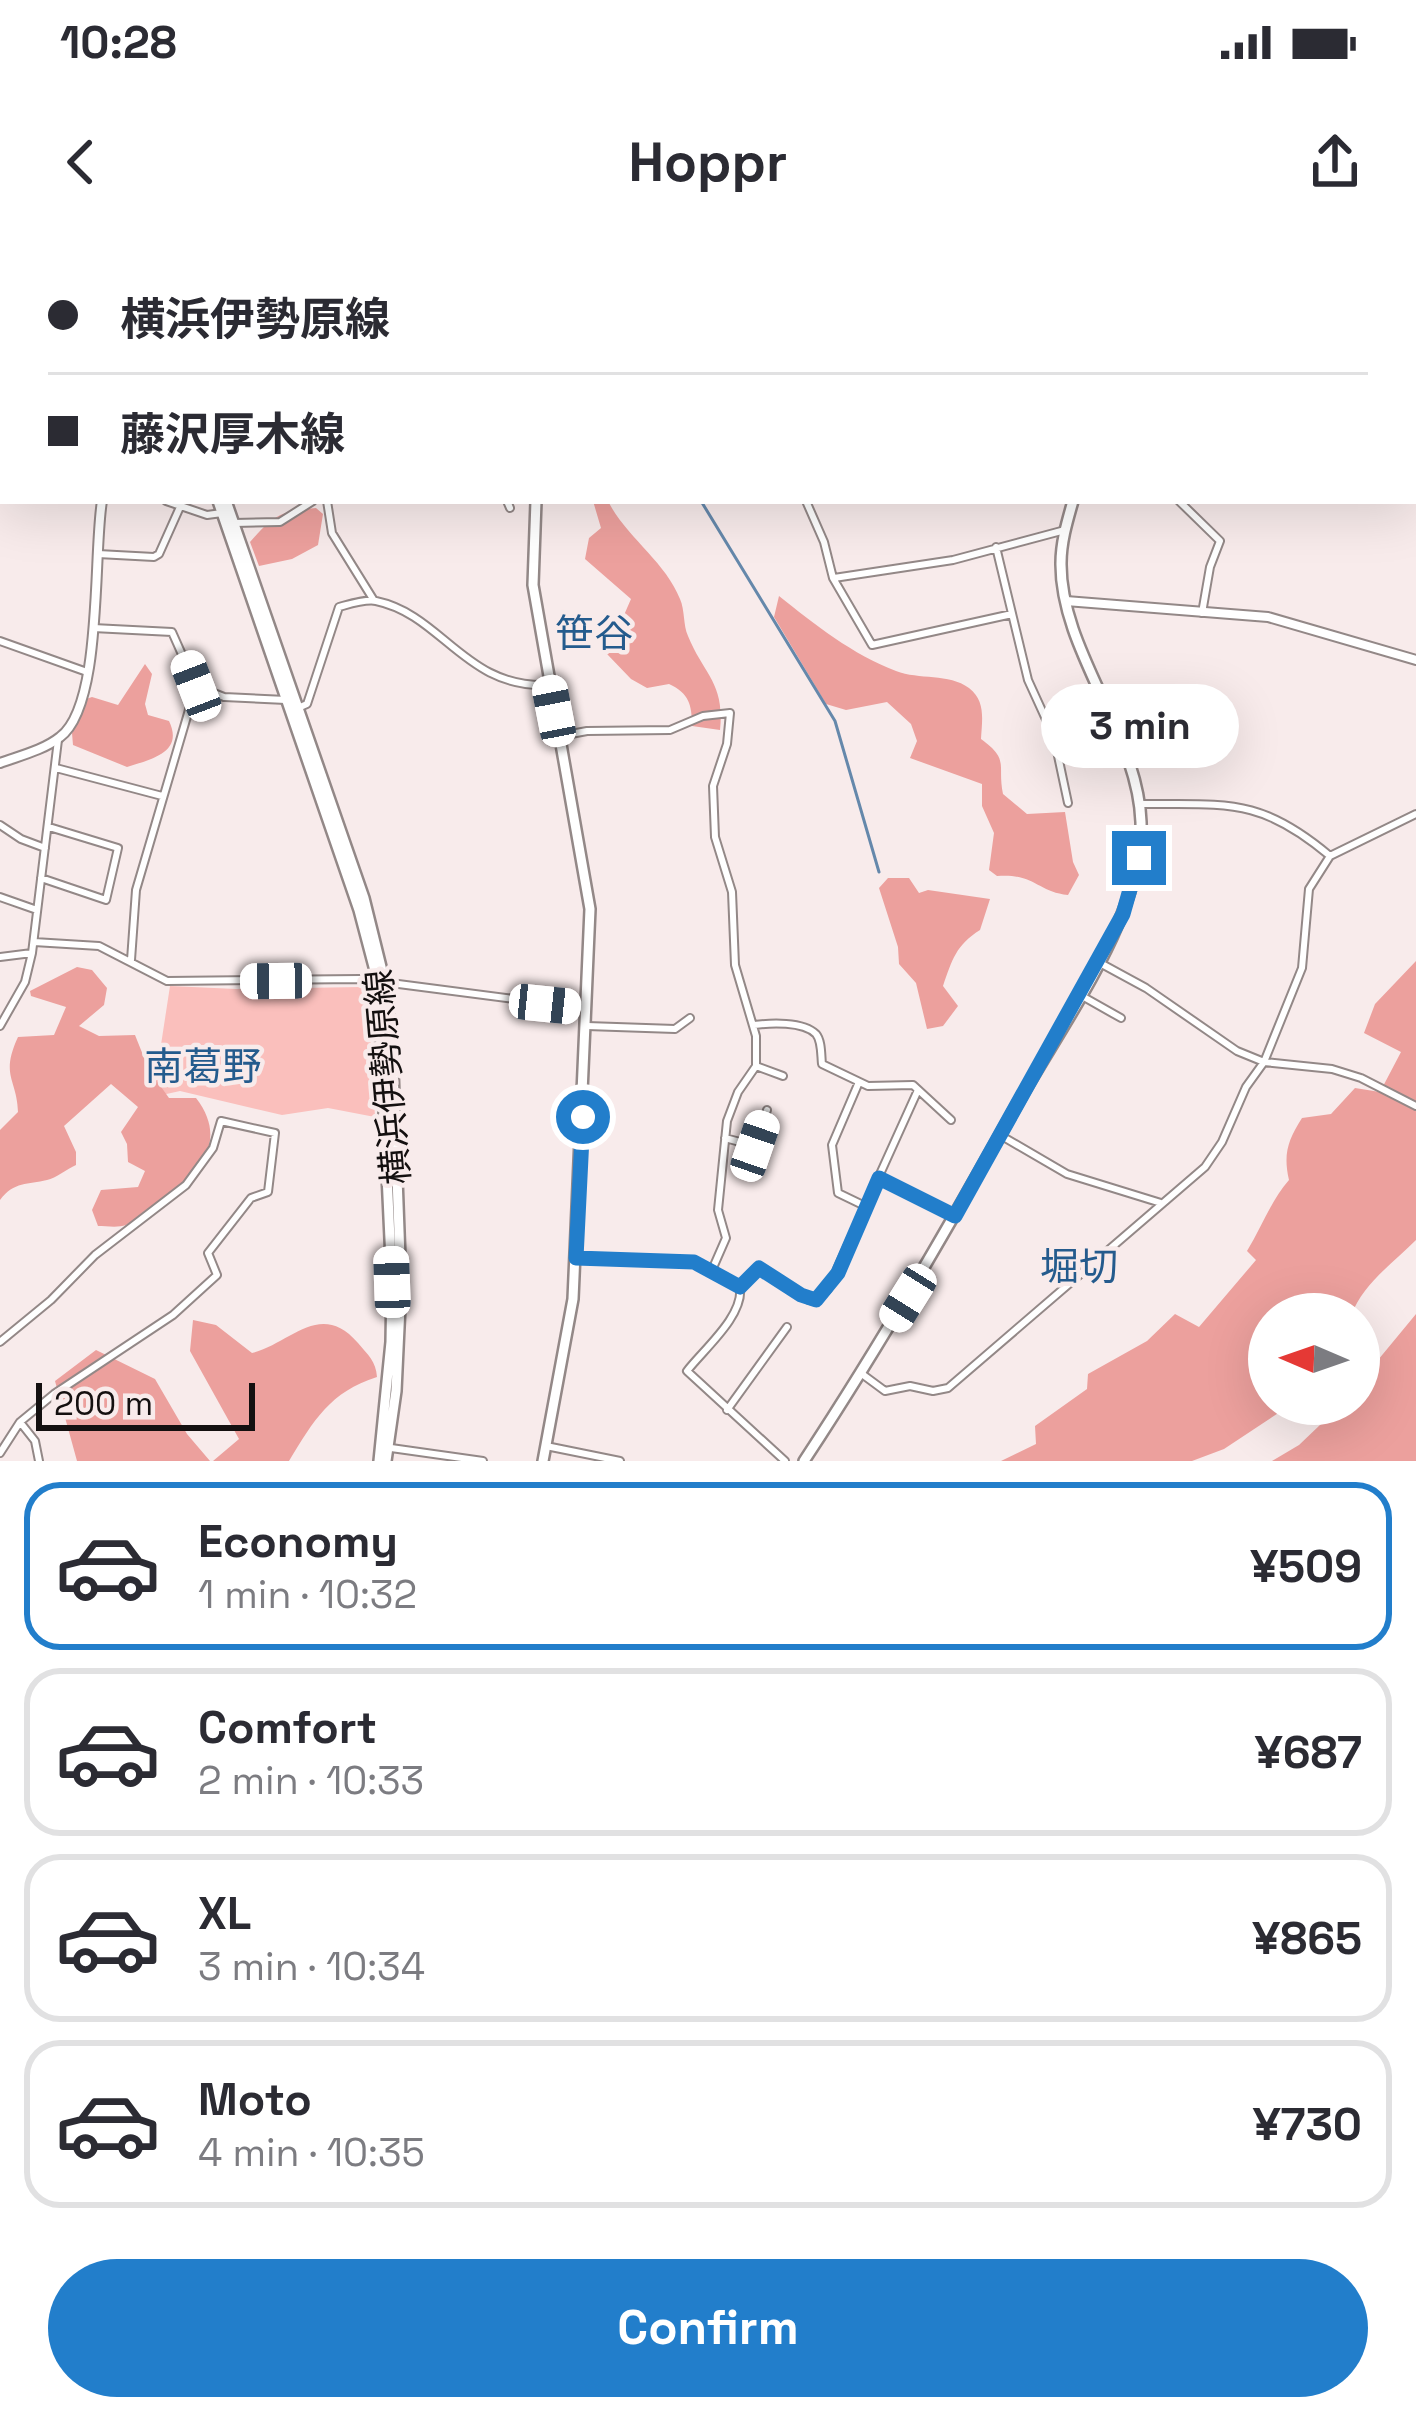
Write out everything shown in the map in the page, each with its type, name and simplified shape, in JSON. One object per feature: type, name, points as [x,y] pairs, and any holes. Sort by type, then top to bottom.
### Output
[{"type":"main road","name":"横浜伊勢原線","points":[[222,504],[381,982]]},
{"type":"main road","name":"横浜伊勢原線","points":[[224,504],[364,898],[381,982],[392,1282],[382,1461]]},
{"type":"main road","points":[[536,504],[533,585],[589,890],[576,1258],[570,1323],[543,1461]]},
{"type":"main road","points":[[804,1461],[955,1216],[1132,892],[1140,845],[1133,774],[1066,601],[1061,563],[1072,504]]},
{"type":"street","points":[[0,763],[58,740],[70,728],[88,673],[102,504]]},
{"type":"street","points":[[173,504],[207,514],[222,513]]},
{"type":"street","points":[[234,523],[280,522],[308,504]]},
{"type":"street","points":[[327,504],[332,533],[373,599],[426,627],[495,676],[521,686],[549,685]]},
{"type":"street","points":[[807,504],[833,578],[872,645],[1012,614]]},
{"type":"street","points":[[1182,504],[1220,542],[1202,613]]},
{"type":"street","points":[[98,554],[154,557],[180,507]]},
{"type":"street","points":[[833,578],[953,560],[1065,530]]},
{"type":"street","points":[[996,547],[1028,680],[1054,737],[1068,803]]},
{"type":"street","points":[[298,708],[307,704],[340,607],[373,599]]},
{"type":"street","points":[[1066,601],[1286,620],[1416,660]]},
{"type":"street","points":[[93,628],[172,632],[196,686],[136,890],[131,962]]},
{"type":"street","points":[[0,640],[88,673]]},
{"type":"street","points":[[196,686],[224,697],[286,700]]},
{"type":"street","points":[[1044,714],[1106,704]]},
{"type":"street","points":[[560,736],[670,730],[703,716],[730,713],[727,744],[713,786],[715,837],[732,892],[735,964],[754,1024],[756,1066],[736,1094],[725,1138],[718,1210],[726,1238],[712,1270]]},
{"type":"street","points":[[0,1026],[25,982],[32,953],[58,740]]},
{"type":"street","points":[[56,768],[162,796]]},
{"type":"street","points":[[1139,804],[1246,806],[1300,831],[1330,856]]},
{"type":"street","points":[[862,1373],[885,1391],[910,1386],[944,1390],[1216,1154],[1246,1087],[1264,1062],[1301,968],[1309,889],[1330,856],[1416,814]]},
{"type":"street","points":[[0,826],[45,848]]},
{"type":"street","points":[[40,878],[106,900],[118,848],[48,827]]},
{"type":"street","points":[[0,897],[37,910]]},
{"type":"street","points":[[34,942],[99,946],[167,981],[381,982],[588,1008]]},
{"type":"street","points":[[0,956],[32,953]]},
{"type":"street","points":[[1097,962],[1146,988],[1217,1039],[1264,1062],[1332,1069],[1416,1106]]},
{"type":"street","points":[[1079,994],[1120,1018]]},
{"type":"street","points":[[587,1025],[675,1029],[691,1018]]},
{"type":"street","points":[[754,1024],[783,1024],[814,1032],[822,1064],[876,1088],[913,1085],[951,1120]]},
{"type":"street","points":[[756,1066],[783,1076]]},
{"type":"street","points":[[859,1082],[832,1152],[838,1192],[867,1207]]},
{"type":"street","points":[[740,1287],[759,1268],[816,1300],[833,1281],[918,1090]]},
{"type":"street","points":[[725,1138],[755,1146],[767,1110]]},
{"type":"street","points":[[0,1342],[95,1255],[186,1185],[213,1148],[221,1120],[274,1133],[268,1192],[251,1198],[208,1253],[217,1275],[172,1316],[54,1394],[20,1422],[1,1449]]},
{"type":"street","points":[[1000,1135],[1067,1174],[1162,1203]]},
{"type":"street","points":[[879,1178],[955,1216]]},
{"type":"street","points":[[576,1258],[694,1262],[740,1287],[742,1296],[731,1318],[686,1371],[784,1461]]},
{"type":"street","points":[[727,1410],[787,1327]]},
{"type":"street","points":[[20,1422],[35,1441],[39,1461]]},
{"type":"street","points":[[546,1446],[620,1461]]},
{"type":"street","points":[[384,1448],[483,1461]]},
{"type":"shaded area","points":[[594,504],[610,504],[673,585],[688,636],[716,690],[720,730],[692,726],[690,706],[681,691],[669,684],[647,688],[607,654],[631,599],[585,559],[589,538],[601,528]]},
{"type":"shaded area","points":[[316,508],[323,514],[318,545],[292,559],[259,566],[250,542],[258,533],[278,516]]},
{"type":"shaded area","points":[[779,596],[834,638],[880,664],[905,674],[952,680],[974,693],[982,711],[981,739],[1001,763],[1003,794],[1027,814],[1065,812],[1079,875],[1068,895],[989,870],[994,833],[982,806],[982,784],[910,758],[917,741],[911,724],[887,702],[846,710],[826,704],[774,617]]},
{"type":"shaded area","points":[[145,664],[152,674],[145,704],[148,715],[169,721],[173,732],[169,747],[127,767],[73,745],[72,733],[86,699],[118,705]]},
{"type":"shaded area","points":[[888,878],[909,878],[919,893],[928,890],[990,899],[980,930],[960,947],[949,968],[943,986],[958,1006],[943,1026],[927,1029],[916,983],[899,964],[879,888]]},
{"type":"shaded area","points":[[1416,961],[1416,1240],[1364,1293],[1248,1293],[1248,1425],[1260,1425],[1224,1449],[1192,1461],[1001,1461],[1036,1444],[1035,1426],[1087,1389],[1088,1374],[1147,1341],[1175,1314],[1199,1327],[1256,1260],[1247,1251],[1289,1180],[1288,1147],[1302,1118],[1331,1114],[1355,1088],[1380,1092],[1401,1052],[1364,1033],[1375,1004]]},
{"type":"shaded area","points":[[77,967],[92,970],[107,988],[104,1005],[79,1026],[99,1036],[135,1035],[149,1070],[169,1098],[196,1098],[210,1132],[202,1162],[191,1175],[123,1226],[98,1226],[92,1210],[101,1190],[138,1187],[145,1171],[128,1162],[121,1132],[138,1107],[111,1084],[64,1126],[76,1152],[76,1165],[50,1179],[16,1187],[0,1200],[0,1130],[18,1112],[10,1069],[13,1050],[18,1037],[54,1035],[66,1007],[31,996],[30,991]]},
{"type":"shaded area","points":[[170,986],[361,987],[368,994],[375,1117],[328,1108],[282,1115],[180,1091],[153,1097]]},
{"type":"shaded area","points":[[1416,1314],[1416,1461],[1272,1461],[1320,1425],[1380,1425],[1380,1358]]},
{"type":"shaded area","points":[[193,1320],[216,1325],[252,1353],[305,1328],[331,1325],[358,1343],[373,1362],[377,1377],[335,1399],[289,1461],[213,1461],[239,1439],[190,1351]]},
{"type":"shaded area","points":[[96,1350],[155,1379],[187,1434],[210,1461],[77,1461],[55,1381]]},
{"type":"waterway","points":[[703,504],[835,721],[879,872]]},
{"type":"district","name":"笹谷","points":[[594,633]]},
{"type":"district","name":"南葛野","points":[[203,1066]]},
{"type":"district","name":"堀切","points":[[1079,1266]]},
{"type":"route","points":[[583,1117],[576,1258],[694,1262],[740,1287],[759,1268],[808,1300],[816,1300],[838,1273],[879,1178],[955,1216],[1123,914],[1139,858]]}]
